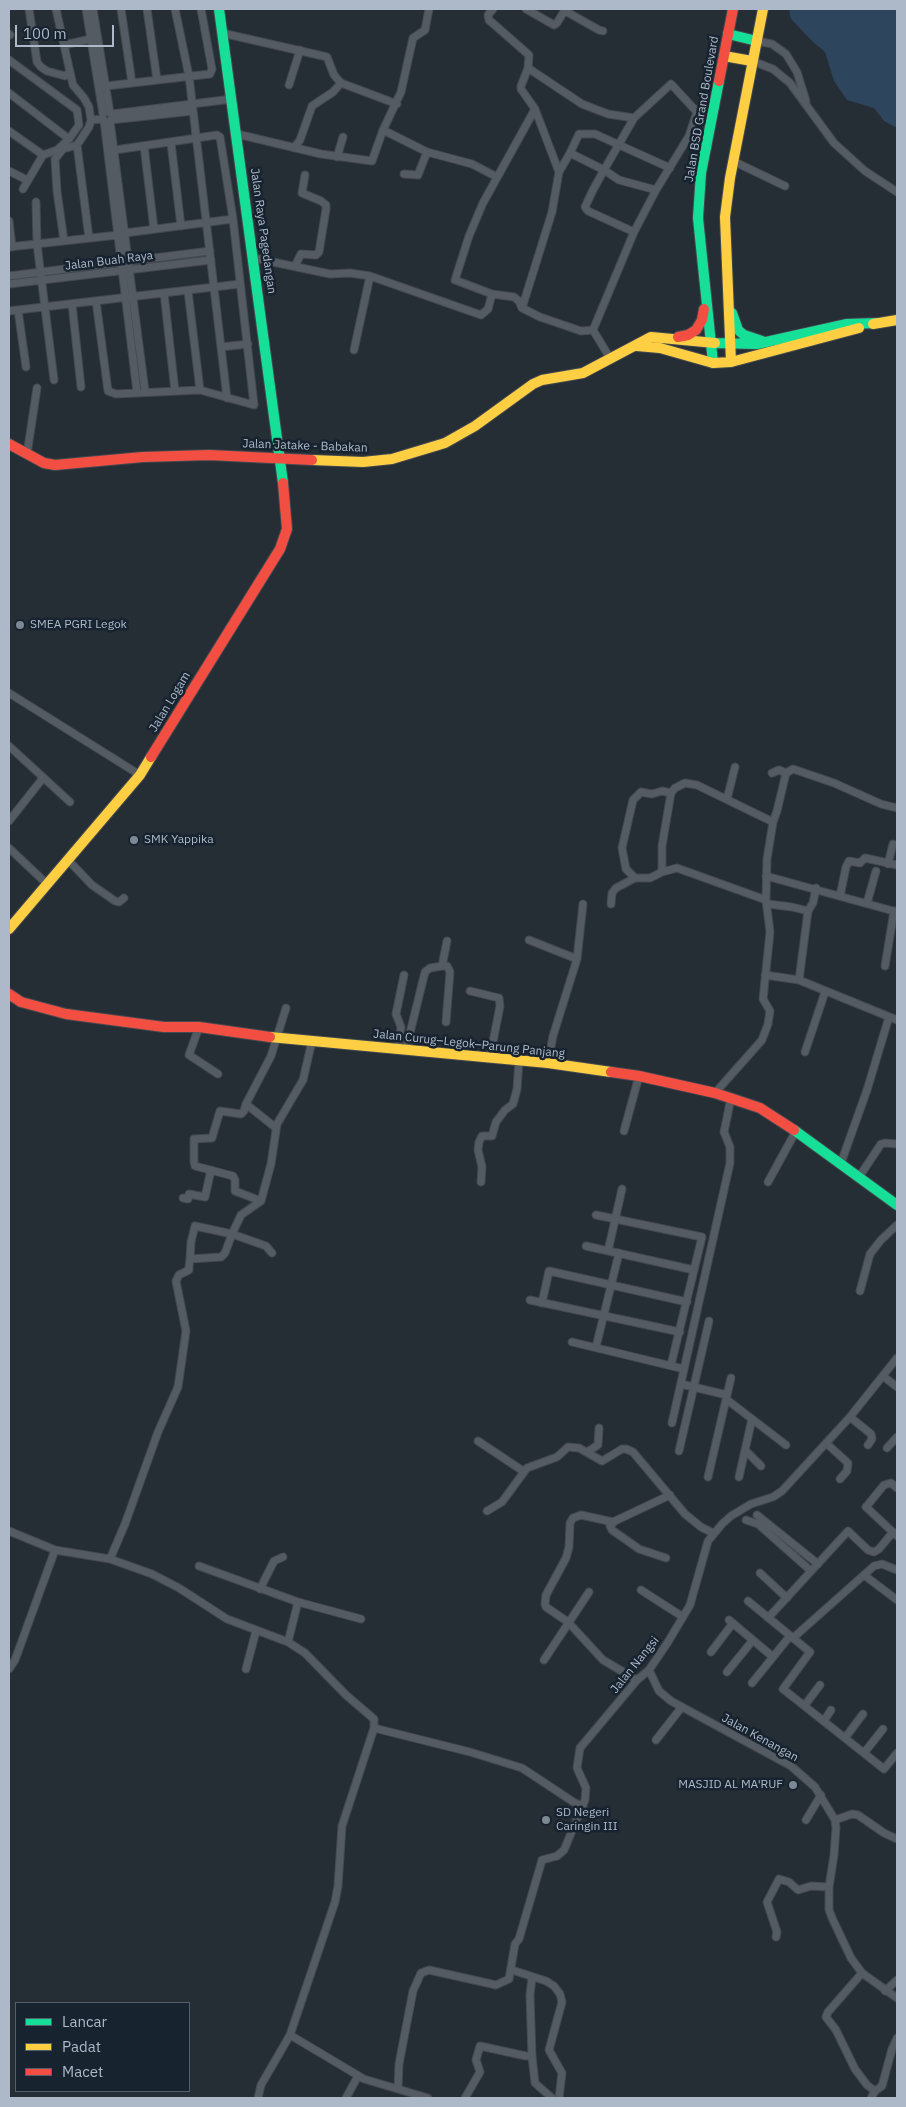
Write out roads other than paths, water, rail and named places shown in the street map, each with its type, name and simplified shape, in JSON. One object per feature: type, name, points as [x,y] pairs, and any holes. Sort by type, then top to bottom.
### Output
[{"type":"main road","name":"Jalan Raya Pagedangan","points":[[219,9],[280,457]]},
{"type":"main road","name":"Jalan BSD Grand Boulevard","points":[[713,363],[698,218],[701,173],[733,9]]},
{"type":"main road","points":[[731,362],[726,217],[733,161],[763,9]]},
{"type":"main road","points":[[728,34],[756,41]]},
{"type":"main road","points":[[724,56],[752,61]]},
{"type":"main road","points":[[672,338],[688,336],[696,330],[702,320],[706,301]]},
{"type":"main road","points":[[729,305],[738,330],[744,336],[767,342]]},
{"type":"main road","points":[[672,338],[711,344],[757,344],[847,324],[897,320]]},
{"type":"main road","points":[[637,346],[660,348],[713,363],[731,362],[878,322]]},
{"type":"main road","name":"Jalan Jatake - Babakan","points":[[9,444],[44,463],[55,465],[143,457],[209,455],[363,462],[392,459],[433,448],[475,426],[533,384],[542,380],[583,373],[651,337],[672,338]]},
{"type":"main road","name":"Jalan Logam","points":[[9,929],[140,775],[280,549],[287,529],[287,512],[280,457]]},
{"type":"main road","name":"Jalan Curug–Legok–Parung Panjang","points":[[9,994],[21,1002],[38,1008],[66,1014],[164,1027],[199,1027],[277,1038],[548,1063],[639,1076],[715,1094],[760,1108],[796,1131],[897,1205]]},
{"type":"street","points":[[29,9],[36,62],[47,71],[65,76],[70,72]]},
{"type":"street","points":[[56,9],[73,85],[89,107],[91,120],[77,145],[63,150],[56,159],[57,191],[64,241]]},
{"type":"street","points":[[86,9],[115,150],[122,234]]},
{"type":"street","points":[[93,9],[106,86],[108,117],[141,391]]},
{"type":"street","points":[[120,9],[132,82]]},
{"type":"street","points":[[147,9],[157,80]]},
{"type":"street","points":[[175,9],[189,76],[227,398]]},
{"type":"street","points":[[106,86],[212,73],[202,9]]},
{"type":"street","points":[[237,134],[337,157],[372,161],[383,130],[397,104],[413,38],[425,30],[429,9]]},
{"type":"street","points":[[493,9],[488,16],[489,20],[529,55],[528,68],[520,86],[535,109],[559,172]]},
{"type":"street","points":[[526,9],[554,25],[557,24],[563,13],[567,12],[599,30],[603,30]]},
{"type":"street","points":[[222,33],[327,57],[334,76],[341,83],[397,104]]},
{"type":"street","points":[[64,45],[91,39]]},
{"type":"street","points":[[756,41],[772,44],[786,54],[797,72],[809,109]]},
{"type":"street","points":[[289,85],[300,50]]},
{"type":"street","points":[[9,59],[78,110],[79,125],[58,150],[42,155],[23,189]]},
{"type":"street","points":[[752,61],[773,68],[790,83],[834,143],[865,170],[897,192]]},
{"type":"street","points":[[528,68],[582,104],[608,114],[634,118]]},
{"type":"street","points":[[294,148],[300,140],[312,106],[333,92],[341,83]]},
{"type":"street","points":[[593,330],[634,232],[656,190],[689,136],[697,112],[671,84],[634,118],[604,170],[586,208],[596,216],[634,232]]},
{"type":"street","points":[[9,93],[69,139]]},
{"type":"street","points":[[91,120],[193,107],[232,99]]},
{"type":"street","points":[[535,109],[476,218],[455,280],[492,294],[514,297],[519,301],[522,308],[540,317],[581,331],[593,330]]},
{"type":"street","points":[[383,130],[427,152],[472,164],[497,177]]},
{"type":"street","points":[[9,131],[42,155]]},
{"type":"street","points":[[522,308],[552,212],[559,172],[577,136],[581,133],[600,135],[619,146],[670,168]]},
{"type":"street","points":[[96,301],[108,391],[116,394],[141,391],[200,390],[252,406],[255,402],[233,219],[220,137],[217,135],[115,150]]},
{"type":"street","points":[[337,157],[343,137]]},
{"type":"street","points":[[171,142],[181,226]]},
{"type":"street","points":[[77,145],[89,238]]},
{"type":"street","points":[[144,146],[154,229]]},
{"type":"street","points":[[404,174],[418,175],[427,152]]},
{"type":"street","points":[[570,153],[604,170],[619,180],[656,190]]},
{"type":"street","points":[[733,161],[785,186]]},
{"type":"street","points":[[9,171],[27,180]]},
{"type":"street","points":[[295,266],[301,254],[316,255],[319,252],[326,209],[326,205],[321,201],[302,193],[304,175]]},
{"type":"street","points":[[36,202],[37,244],[54,380]]},
{"type":"street","points":[[9,221],[11,247],[233,219]]},
{"type":"street","name":"Jalan Buah Raya","points":[[9,284],[41,276],[125,262],[210,251]]},
{"type":"street","points":[[254,258],[330,274],[350,273],[370,276],[481,315],[488,309],[492,294]]},
{"type":"street","name":"Jalan Buah Raya","points":[[9,276],[41,276],[126,270],[211,260]]},
{"type":"street","points":[[354,350],[370,276]]},
{"type":"street","points":[[9,311],[240,284]]},
{"type":"street","points":[[188,290],[200,390]]},
{"type":"street","points":[[164,293],[175,391]]},
{"type":"street","points":[[72,304],[81,387]]},
{"type":"street","points":[[18,310],[26,367]]},
{"type":"street","points":[[593,330],[610,358]]},
{"type":"street","points":[[221,347],[248,344]]},
{"type":"street","points":[[27,454],[37,388]]},
{"type":"street","points":[[9,694],[140,775]]},
{"type":"street","points":[[9,746],[70,802]]},
{"type":"street","points":[[727,799],[735,767]]},
{"type":"street","points":[[715,1094],[765,1035],[770,1011],[764,1003],[770,932],[766,876],[772,822],[777,810],[786,773],[793,769],[834,782],[881,804],[897,808]]},
{"type":"street","points":[[772,773],[779,770],[786,773]]},
{"type":"street","points":[[9,821],[43,778]]},
{"type":"street","points":[[662,872],[662,846],[671,793],[675,788],[685,783],[690,783],[727,799],[772,822]]},
{"type":"street","points":[[635,878],[626,868],[622,848],[633,800],[641,792],[652,794],[662,791],[671,793]]},
{"type":"street","points":[[888,864],[893,844]]},
{"type":"street","points":[[9,848],[47,884]]},
{"type":"street","points":[[840,896],[849,861],[860,863],[865,858],[897,865]]},
{"type":"street","points":[[68,860],[92,885],[115,901],[119,902],[124,898]]},
{"type":"street","points":[[612,904],[614,890],[635,878],[650,878],[677,868],[767,902],[808,911]]},
{"type":"street","points":[[867,903],[876,871]]},
{"type":"street","points":[[766,876],[896,911],[885,966]]},
{"type":"street","points":[[799,980],[808,911],[813,903],[816,888]]},
{"type":"street","points":[[548,1063],[553,1036],[577,959],[583,904]]},
{"type":"street","points":[[529,940],[577,959]]},
{"type":"street","points":[[442,966],[447,941]]},
{"type":"street","points":[[402,1049],[425,972],[430,968],[447,966],[450,972],[446,1022]]},
{"type":"street","points":[[402,1049],[401,1027],[396,1014],[404,975]]},
{"type":"street","points":[[765,975],[799,980],[897,1020]]},
{"type":"street","points":[[470,991],[499,998],[500,1003],[490,1057]]},
{"type":"street","points":[[805,1052],[825,992]]},
{"type":"street","points":[[261,1201],[234,1191],[235,1180],[233,1176],[194,1166],[194,1139],[212,1138],[220,1111],[241,1114],[244,1111],[271,1056],[286,1008]]},
{"type":"street","points":[[841,1163],[867,1090],[889,1017]]},
{"type":"street","points":[[199,1027],[189,1055],[212,1068],[218,1074]]},
{"type":"street","points":[[190,1259],[221,1257],[225,1253],[242,1215],[261,1201],[271,1164],[276,1128],[303,1080],[312,1041]]},
{"type":"street","points":[[481,1182],[482,1167],[478,1150],[479,1142],[482,1136],[491,1136],[496,1122],[512,1104],[516,1089],[519,1060]]},
{"type":"street","points":[[624,1131],[639,1076]]},
{"type":"street","points":[[672,1423],[730,1163],[730,1147],[724,1132],[731,1098]]},
{"type":"street","points":[[246,1104],[276,1128]]},
{"type":"street","points":[[768,1182],[796,1131]]},
{"type":"street","points":[[858,1177],[881,1144],[897,1144]]},
{"type":"street","points":[[183,1198],[188,1199],[189,1194],[205,1197],[211,1170]]},
{"type":"street","points":[[608,1251],[622,1189]]},
{"type":"street","points":[[596,1215],[702,1237],[671,1365]]},
{"type":"street","points":[[860,1291],[870,1254],[897,1225]]},
{"type":"street","points":[[110,1559],[125,1524],[160,1426],[178,1387],[186,1331],[176,1281],[179,1275],[188,1272],[195,1226],[232,1234],[266,1246],[272,1253]]},
{"type":"street","points":[[586,1246],[694,1270]]},
{"type":"street","points":[[596,1348],[619,1253]]},
{"type":"street","points":[[542,1303],[549,1272],[687,1302]]},
{"type":"street","points":[[530,1300],[680,1332]]},
{"type":"street","points":[[679,1451],[709,1321]]},
{"type":"street","points":[[572,1342],[684,1369]]},
{"type":"street","name":"Jalan Nangsi","points":[[583,1806],[586,1793],[577,1768],[580,1748],[638,1680],[649,1670],[690,1605],[704,1549],[713,1534],[732,1516],[746,1507],[777,1495],[850,1417],[897,1358]]},
{"type":"street","points":[[883,1376],[897,1387]]},
{"type":"street","points":[[708,1477],[730,1378]]},
{"type":"street","points":[[681,1384],[726,1397],[786,1445]]},
{"type":"street","points":[[850,1417],[871,1434],[872,1439],[868,1445]]},
{"type":"street","points":[[739,1477],[752,1419]]},
{"type":"street","points":[[587,1452],[598,1445],[599,1428]]},
{"type":"street","points":[[887,1448],[897,1437]]},
{"type":"street","points":[[478,1441],[523,1471]]},
{"type":"street","points":[[826,1443],[848,1463],[847,1471],[840,1479]]},
{"type":"street","points":[[487,1511],[502,1502],[523,1471],[556,1457],[571,1446],[579,1448],[602,1461],[622,1448],[630,1450],[696,1524],[713,1534]]},
{"type":"street","points":[[745,1450],[762,1466]]},
{"type":"street","points":[[768,1618],[848,1531],[868,1550],[874,1552],[895,1534],[866,1507],[884,1485],[891,1484],[897,1488]]},
{"type":"street","points":[[666,1558],[639,1549],[612,1530],[610,1526],[613,1522],[670,1495]]},
{"type":"street","points":[[613,1522],[581,1514],[574,1518],[570,1523],[569,1547],[566,1558],[544,1601],[546,1607],[568,1622],[603,1660],[638,1680]]},
{"type":"street","points":[[757,1515],[815,1568]]},
{"type":"street","points":[[746,1520],[758,1524],[815,1568]]},
{"type":"street","points":[[9,1531],[56,1550],[110,1559],[152,1574],[179,1588],[216,1613],[256,1631],[288,1642],[305,1653],[346,1695],[374,1719],[374,1728],[342,1826],[338,1886],[335,1902],[290,2035],[262,2085],[258,2098]]},
{"type":"street","points":[[9,1669],[15,1660],[56,1550]]},
{"type":"street","points":[[260,1589],[274,1561],[283,1557]]},
{"type":"street","points":[[752,1683],[791,1637],[879,1564],[897,1570]]},
{"type":"street","points":[[199,1566],[298,1602],[361,1618]]},
{"type":"street","points":[[760,1573],[787,1598]]},
{"type":"street","points":[[864,1576],[897,1600]]},
{"type":"street","points":[[641,1590],[683,1616]]},
{"type":"street","points":[[544,1660],[589,1592]]},
{"type":"street","points":[[748,1601],[810,1652],[782,1688],[884,1769],[897,1753]]},
{"type":"street","points":[[288,1642],[298,1602]]},
{"type":"street","points":[[711,1652],[731,1622],[773,1657]]},
{"type":"street","points":[[246,1669],[256,1631]]},
{"type":"street","points":[[727,1672],[753,1640]]},
{"type":"street","name":"Jalan Kenangan","points":[[649,1670],[659,1691],[681,1708],[791,1766],[815,1787],[834,1820],[836,1828],[829,1887],[829,1910],[832,1920],[851,1958],[862,1973],[897,1998]]},
{"type":"street","points":[[805,1705],[820,1685]]},
{"type":"street","points":[[656,1740],[681,1708]]},
{"type":"street","points":[[824,1721],[831,1710]]},
{"type":"street","points":[[845,1738],[863,1714]]},
{"type":"street","points":[[374,1728],[470,1752],[522,1768],[575,1804],[583,1806],[564,1850],[557,1856],[542,1860],[519,1939],[515,1944],[509,1979],[496,1984],[429,1970],[421,1973],[413,1991],[398,2064],[398,2088]]},
{"type":"street","points":[[864,1753],[883,1729]]},
{"type":"street","points":[[806,1820],[821,1795]]},
{"type":"street","points":[[834,1820],[852,1814],[858,1815],[884,1833],[897,1839]]},
{"type":"street","points":[[776,1937],[777,1932],[766,1902],[778,1879],[789,1882],[798,1890],[811,1886],[829,1887]]},
{"type":"street","points":[[512,1970],[546,1981],[560,1994],[562,2002],[549,2050],[562,2073],[559,2098]]},
{"type":"street","points":[[862,1973],[828,2012],[826,2017],[836,2030],[855,2069],[874,2095],[882,2086],[897,2038]]},
{"type":"street","points":[[532,1978],[530,1994],[535,2083],[552,2098]]},
{"type":"street","points":[[885,1990],[897,1980]]},
{"type":"street","points":[[290,2035],[304,2041],[358,2076],[428,2098]]},
{"type":"street","points":[[465,2098],[480,2072],[476,2060],[480,2046],[532,2056]]},
{"type":"street","points":[[346,2098],[358,2076]]},
{"type":"water","points":[[789,9],[897,9],[897,128],[884,121],[874,108],[847,100],[834,81],[825,52],[791,19]]},
{"type":"place","name":"SMEA PGRI Legok","points":[[20,625]]},
{"type":"place","name":"SMK Yappika","points":[[134,840]]},
{"type":"place","name":"MASJID AL MA'RUF","points":[[793,1785]]},
{"type":"place","name":"SD Negeri Caringin III","points":[[546,1820]]}]
